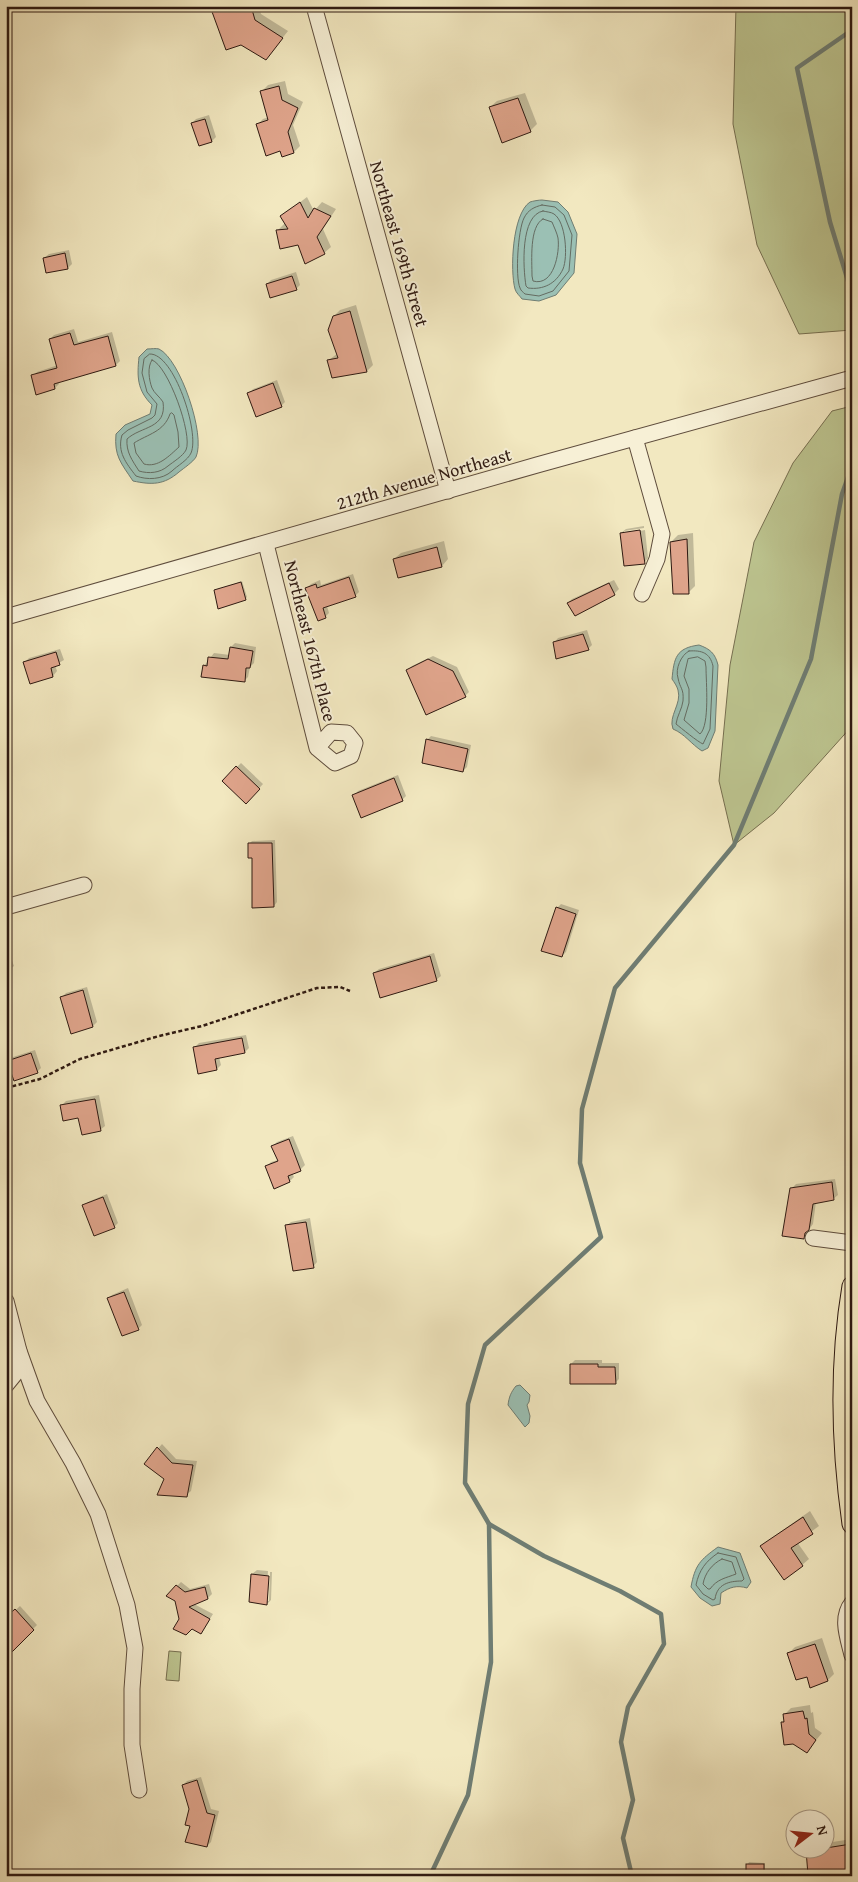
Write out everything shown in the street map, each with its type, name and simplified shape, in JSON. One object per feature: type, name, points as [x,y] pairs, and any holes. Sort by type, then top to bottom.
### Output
[{"type":"main road","points":[[852,1286],[844,1365],[847,1418],[846,1476],[852,1524]]},
{"type":"street","name":"Northeast 169th Street","points":[[314,6],[448,491]]},
{"type":"street","name":"212th Avenue Northeast","points":[[6,617],[852,378]]},
{"type":"street","points":[[635,438],[662,534],[657,559],[642,594]]},
{"type":"street","name":"Northeast 167th Place","points":[[266,544],[317,748]]},
{"type":"street","points":[[6,907],[84,885]]},
{"type":"street","points":[[813,1238],[852,1244]]},
{"type":"street","points":[[6,1300],[19,1351],[37,1401],[73,1463],[98,1514],[127,1605],[136,1648],[132,1689],[132,1745],[139,1790]]},
{"type":"street","points":[[6,1385],[15,1374],[19,1351]]},
{"type":"street","points":[[852,1603],[846,1611],[845,1627],[852,1655]]},
{"type":"path","points":[[6,1088],[40,1080],[88,1057],[159,1036],[202,1026],[317,988],[340,987],[350,991]]},
{"type":"green space","points":[[736,6],[852,6],[852,330],[799,334],[757,245],[733,124]]},
{"type":"green space","points":[[852,406],[852,726],[774,813],[734,845],[719,781],[730,665],[754,542],[793,463],[832,411]]},
{"type":"green space","points":[[169,1651],[181,1652],[179,1681],[166,1680]]},
{"type":"water","points":[[542,200],[558,202],[568,212],[577,234],[574,273],[556,295],[539,301],[522,299],[516,292],[513,281],[513,257],[516,230],[524,208],[530,202]]},
{"type":"water","points":[[147,349],[159,349],[175,367],[189,398],[197,432],[198,446],[196,457],[193,461],[173,476],[157,483],[133,481],[119,459],[116,448],[116,434],[125,425],[150,414],[152,405],[143,394],[138,377],[139,357]]},
{"type":"water","points":[[699,645],[711,652],[718,665],[715,731],[708,748],[702,751],[673,729],[672,724],[679,695],[672,679],[675,660],[685,649]]},
{"type":"water","points":[[520,1385],[530,1395],[527,1405],[530,1416],[529,1423],[525,1427],[508,1405],[513,1390],[516,1386]]},
{"type":"water","points":[[718,1547],[740,1553],[751,1582],[747,1588],[737,1587],[724,1591],[721,1593],[720,1604],[712,1606],[700,1598],[691,1587],[694,1573],[699,1564]]},
{"type":"building","points":[[217,6],[251,6],[255,20],[283,38],[266,60],[241,45],[226,50],[211,9]]},
{"type":"building","points":[[279,86],[282,100],[298,108],[288,132],[294,153],[282,157],[280,151],[266,156],[256,124],[268,120],[260,91]]},
{"type":"building","points":[[518,98],[531,132],[502,143],[489,107]]},
{"type":"building","points":[[205,119],[212,142],[199,146],[191,123]]},
{"type":"building","points":[[300,202],[308,218],[314,208],[331,216],[317,237],[325,254],[305,264],[298,245],[280,249],[276,230],[288,229],[280,216]]},
{"type":"building","points":[[65,253],[68,269],[46,273],[43,258]]},
{"type":"building","points":[[292,276],[297,290],[270,298],[266,284]]},
{"type":"building","points":[[350,311],[367,372],[332,378],[327,360],[338,358],[328,330],[333,316]]},
{"type":"building","points":[[70,333],[74,345],[108,336],[116,366],[54,384],[55,389],[36,395],[31,375],[57,368],[49,339]]},
{"type":"building","points":[[273,383],[282,407],[256,417],[247,393]]},
{"type":"building","points":[[640,530],[645,564],[624,566],[620,533]]},
{"type":"building","points":[[687,539],[689,594],[673,594],[670,542]]},
{"type":"building","points":[[437,547],[442,567],[398,578],[393,559]]},
{"type":"building","points":[[349,577],[356,597],[323,608],[326,618],[318,621],[305,588],[316,584],[317,588]]},
{"type":"building","points":[[241,582],[246,600],[218,609],[214,590]]},
{"type":"building","points":[[609,583],[615,595],[575,616],[567,603]]},
{"type":"building","points":[[583,634],[589,650],[556,659],[553,642]]},
{"type":"building","points":[[230,647],[253,651],[250,668],[246,668],[245,682],[201,677],[203,665],[207,666],[208,657],[228,659]]},
{"type":"building","points":[[56,652],[60,665],[51,668],[53,677],[30,684],[23,662]]},
{"type":"building","points":[[428,659],[453,671],[466,697],[426,715],[406,670]]},
{"type":"building","points":[[426,739],[468,749],[463,772],[422,763]]},
{"type":"building","points":[[236,766],[260,789],[246,804],[222,781]]},
{"type":"building","points":[[394,778],[403,801],[361,818],[352,795]]},
{"type":"building","points":[[248,843],[272,843],[274,907],[252,908],[252,858],[248,858]]},
{"type":"building","points":[[556,907],[576,914],[562,957],[541,951]]},
{"type":"building","points":[[430,956],[437,981],[380,998],[373,973]]},
{"type":"building","points":[[83,990],[93,1027],[71,1034],[60,997]]},
{"type":"building","points":[[242,1038],[245,1053],[215,1059],[217,1070],[198,1074],[193,1047]]},
{"type":"building","points":[[31,1053],[38,1073],[14,1081],[7,1061]]},
{"type":"building","points":[[95,1099],[101,1131],[82,1135],[78,1118],[63,1121],[60,1105]]},
{"type":"building","points":[[289,1139],[301,1171],[288,1176],[290,1182],[274,1189],[265,1166],[278,1161],[271,1146]]},
{"type":"building","points":[[832,1182],[834,1200],[813,1204],[809,1230],[805,1233],[804,1239],[782,1236],[790,1188]]},
{"type":"building","points":[[103,1197],[115,1228],[94,1236],[82,1205]]},
{"type":"building","points":[[306,1222],[314,1268],[293,1271],[285,1225]]},
{"type":"building","points":[[124,1292],[139,1330],[122,1336],[107,1298]]},
{"type":"building","points":[[570,1364],[598,1364],[598,1367],[615,1367],[616,1384],[570,1384]]},
{"type":"building","points":[[157,1447],[172,1463],[193,1465],[187,1497],[157,1495],[164,1479],[144,1464]]},
{"type":"building","points":[[803,1517],[813,1534],[791,1548],[803,1566],[784,1580],[760,1546]]},
{"type":"building","points":[[251,1574],[269,1576],[267,1605],[249,1602]]},
{"type":"building","points":[[176,1585],[185,1592],[205,1587],[208,1599],[189,1607],[210,1619],[201,1634],[192,1629],[186,1635],[173,1629],[179,1619],[175,1601],[166,1596]]},
{"type":"building","points":[[15,1609],[34,1630],[6,1658],[6,1617]]},
{"type":"building","points":[[815,1644],[828,1681],[810,1688],[807,1677],[796,1680],[787,1653]]},
{"type":"building","points":[[803,1711],[805,1719],[807,1718],[809,1734],[816,1740],[807,1753],[793,1744],[784,1745],[781,1722],[784,1722],[783,1714]]},
{"type":"building","points":[[197,1780],[207,1813],[215,1815],[207,1847],[185,1842],[190,1826],[185,1825],[189,1809],[182,1785]]},
{"type":"building","points":[[851,1844],[852,1871],[808,1875],[807,1860],[836,1860],[836,1846]]},
{"type":"building","points":[[746,1864],[764,1864],[764,1876],[746,1876]]},
{"type":"waterway","points":[[852,30],[797,68],[830,222],[852,294]]},
{"type":"waterway","points":[[430,1876],[468,1795],[491,1662],[489,1524],[465,1483],[468,1404],[485,1345],[601,1237],[580,1163],[582,1109],[615,988],[734,845],[811,659],[842,494],[852,466]]},
{"type":"waterway","points":[[489,1524],[544,1556],[620,1591],[661,1614],[664,1644],[628,1707],[621,1742],[633,1800],[623,1838],[632,1876]]}]
